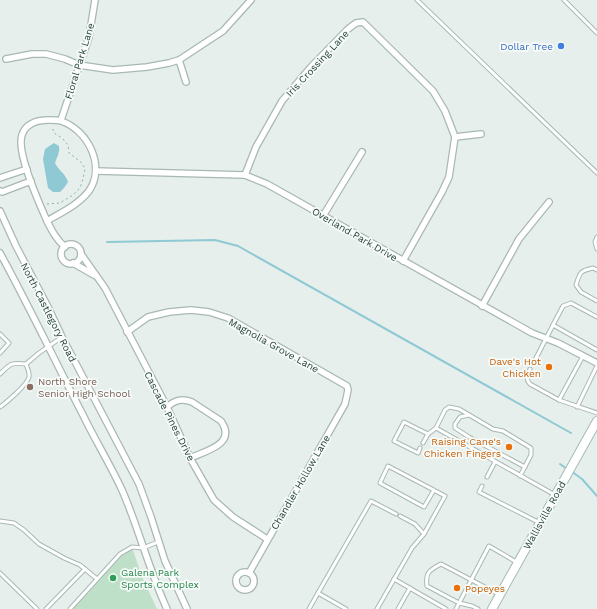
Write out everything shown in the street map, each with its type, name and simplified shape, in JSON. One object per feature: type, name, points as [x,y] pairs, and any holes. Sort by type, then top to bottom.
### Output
[{"type":"main road","name":"Wallisville Road","points":[[492,609],[597,421]]},
{"type":"street","name":"Floral Park Lane","points":[[61,120],[89,37],[95,0]]},
{"type":"street","points":[[6,59],[32,54],[46,54],[66,59],[79,65],[113,70],[147,67],[179,60],[223,31],[251,0]]},
{"type":"street","name":"Iris Crossing Lane","points":[[245,175],[256,147],[282,101],[310,68],[348,28],[356,23],[363,22],[433,91],[445,111],[455,137]]},
{"type":"street","points":[[179,60],[186,82]]},
{"type":"street","points":[[47,220],[70,208],[82,199],[90,189],[96,171],[91,148],[86,139],[61,120],[36,121],[24,130],[21,136],[21,142],[27,169],[40,206],[53,234],[65,247]]},
{"type":"street","points":[[403,261],[449,177],[455,137],[481,134]]},
{"type":"street","points":[[323,216],[362,152]]},
{"type":"street","points":[[0,178],[27,169]]},
{"type":"street","name":"Overland Park Drive","points":[[96,171],[245,175],[267,184],[532,333],[597,364]]},
{"type":"street","points":[[0,191],[2,192],[31,181]]},
{"type":"street","points":[[482,306],[519,239],[549,202]]},
{"type":"street","name":"North Castlegory Road","points":[[0,210],[16,246],[48,307],[62,338],[139,484],[165,561],[187,609]]},
{"type":"street","points":[[69,244],[76,246],[81,254],[78,261],[73,263],[66,262],[63,259],[62,252],[69,244]]},
{"type":"street","name":"North Castlegory Road","points":[[0,253],[123,492],[167,609]]},
{"type":"street","name":"Cascade Pines Drive","points":[[81,254],[94,275],[105,288],[167,407],[190,458],[214,500],[232,517],[267,539]]},
{"type":"street","name":"Cascade Pines Drive","points":[[73,263],[94,275]]},
{"type":"street","name":"Magnolia Grove Lane","points":[[127,332],[148,317],[168,312],[191,310],[209,312],[228,318],[248,329],[273,345],[347,386],[348,390]]},
{"type":"street","name":"Chandler Hollow Lane","points":[[249,573],[345,404],[348,390]]},
{"type":"street","points":[[167,407],[176,400],[187,400],[221,421],[224,425],[225,436],[220,444],[190,458]]},
{"type":"lane","points":[[417,0],[597,173]]},
{"type":"lane","points":[[564,0],[597,33]]},
{"type":"lane","points":[[597,237],[595,242],[597,249]]},
{"type":"lane","points":[[0,266],[6,264]]},
{"type":"lane","points":[[597,270],[593,268],[583,271],[579,274],[576,285],[581,292],[597,301]]},
{"type":"lane","points":[[535,360],[563,306],[572,303],[597,316]]},
{"type":"lane","points":[[553,325],[597,350]]},
{"type":"lane","points":[[0,334],[9,343],[0,353]]},
{"type":"lane","points":[[0,374],[9,364],[26,364],[62,338]]},
{"type":"lane","points":[[559,400],[583,356]]},
{"type":"lane","points":[[0,407],[27,382],[29,376],[26,364]]},
{"type":"lane","points":[[577,407],[597,364]]},
{"type":"lane","points":[[530,369],[527,376],[527,381],[530,384],[559,400],[597,413]]},
{"type":"lane","points":[[423,443],[428,434],[436,428],[445,410],[449,407],[459,409],[493,429],[504,430],[531,448],[531,456],[520,476]]},
{"type":"lane","points":[[469,415],[460,417],[455,424],[455,428],[525,467]]},
{"type":"lane","points":[[420,448],[418,453],[394,441],[404,422],[428,434]]},
{"type":"lane","points":[[436,428],[555,495]]},
{"type":"lane","points":[[487,477],[495,462]]},
{"type":"lane","points":[[377,609],[412,548],[424,534],[445,496],[434,490],[388,466],[380,483],[424,507],[434,490]]},
{"type":"lane","points":[[482,486],[479,492],[540,523]]},
{"type":"lane","points":[[309,609],[371,501],[396,514]]},
{"type":"lane","points":[[400,516],[415,524],[424,534]]},
{"type":"lane","points":[[0,521],[14,523],[39,544],[80,565],[97,579]]},
{"type":"lane","points":[[70,609],[120,554],[132,546],[143,548],[158,542]]},
{"type":"lane","points":[[456,609],[489,546],[518,563]]},
{"type":"lane","points":[[478,609],[460,603],[428,586],[426,578],[430,570],[441,564],[500,595]]},
{"type":"lane","points":[[46,609],[85,569]]},
{"type":"lane","points":[[0,573],[38,609]]},
{"type":"lane","points":[[394,579],[446,609]]},
{"type":"lane","points":[[398,609],[410,588]]},
{"type":"lane","points":[[318,593],[346,609]]},
{"type":"path","points":[[40,206],[60,202],[73,195],[80,188],[84,179],[85,169],[82,163],[69,153],[68,145],[62,138],[54,133],[49,120]]},
{"type":"green space","points":[[132,547],[142,577],[157,609],[70,609],[120,554]]},
{"type":"water","points":[[54,143],[59,146],[55,163],[68,182],[60,192],[53,192],[48,188],[43,159],[45,149]]},
{"type":"waterway","points":[[107,242],[215,240],[238,246],[571,433]]},
{"type":"waterway","points":[[560,464],[567,469]]},
{"type":"waterway","points":[[571,471],[582,479],[597,496]]},
{"type":"place","name":"Dollar Tree","points":[[561,46]]},
{"type":"place","name":"Dave's Hot Chicken","points":[[549,367]]},
{"type":"place","name":"North Shore Senior High School","points":[[30,387]]},
{"type":"place","name":"Raising Cane's Chicken Fingers","points":[[509,447]]},
{"type":"place","name":"Galena Park Sports Complex","points":[[113,578]]},
{"type":"place","name":"Popeyes","points":[[457,588]]}]
